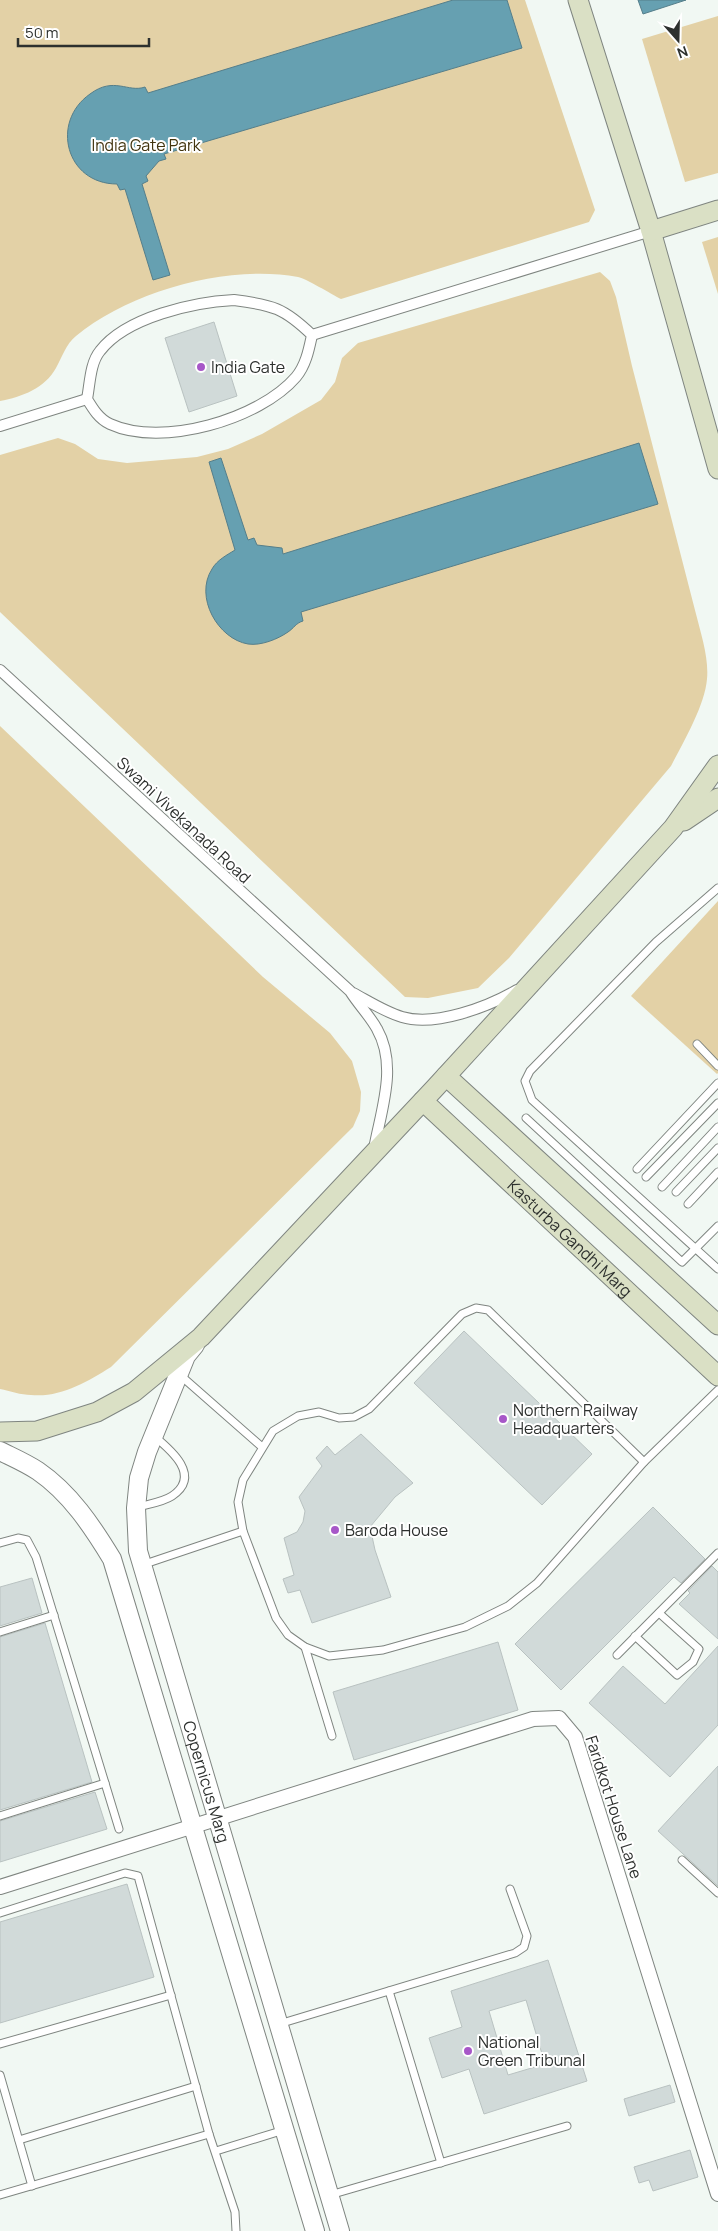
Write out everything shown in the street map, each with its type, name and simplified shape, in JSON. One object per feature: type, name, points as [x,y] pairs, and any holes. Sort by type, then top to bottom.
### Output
[{"type":"main road","points":[[578,0],[651,231],[718,469]]},
{"type":"main road","points":[[651,231],[718,210]]},
{"type":"main road","points":[[0,1432],[37,1431],[97,1412],[134,1392],[201,1337],[423,1101],[673,828],[718,765]]},
{"type":"main road","points":[[673,828],[718,798]]},
{"type":"main road","points":[[446,1076],[718,1325]]},
{"type":"main road","name":"Kasturba Gandhi Marg","points":[[423,1101],[718,1376]]},
{"type":"street","points":[[312,335],[651,231]]},
{"type":"street","points":[[234,300],[252,302],[276,308],[292,315],[312,335],[308,356],[297,376],[283,390],[264,403],[217,423],[147,434],[109,424],[95,412],[87,399],[93,366],[99,351],[120,334],[142,322],[188,306],[213,301],[234,300]]},
{"type":"street","points":[[0,426],[87,399]]},
{"type":"street","name":"Swami Vivekanada Road","points":[[0,670],[350,992]]},
{"type":"street","points":[[350,992],[402,1018],[435,1020],[501,999],[533,981]]},
{"type":"street","points":[[350,992],[377,1029],[387,1055],[387,1088],[374,1152]]},
{"type":"street","name":"Copernicus Marg","points":[[201,1337],[186,1356],[154,1436],[140,1478],[136,1508],[140,1558],[340,2231]]},
{"type":"street","name":"Copernicus Marg","points":[[0,1451],[38,1470],[63,1492],[90,1524],[112,1559],[315,2231]]},
{"type":"street","points":[[112,1559],[140,1558]]},
{"type":"street","name":"Faridkot House Lane","points":[[218,1820],[533,1719],[558,1718],[575,1737],[718,2194]]},
{"type":"street","points":[[0,1887],[218,1820]]},
{"type":"lane","points":[[718,888],[656,942],[530,1071],[525,1081],[532,1100],[718,1269]]},
{"type":"lane","points":[[696,1044],[718,1066]]},
{"type":"lane","points":[[637,1169],[718,1083]]},
{"type":"lane","points":[[646,1177],[718,1103]]},
{"type":"lane","points":[[526,1118],[682,1262],[718,1226]]},
{"type":"lane","points":[[662,1187],[718,1127]]},
{"type":"lane","points":[[676,1192],[718,1148]]},
{"type":"lane","points":[[688,1204],[718,1172]]},
{"type":"lane","points":[[644,1462],[488,1310],[476,1308],[462,1314],[369,1409],[354,1417],[339,1418],[320,1412],[298,1416],[273,1431],[243,1480],[238,1502],[243,1531],[276,1618],[288,1635],[304,1647],[329,1656],[383,1650],[465,1627],[508,1606],[537,1583],[644,1462],[718,1390]]},
{"type":"lane","points":[[179,1374],[262,1448]]},
{"type":"lane","points":[[136,1508],[172,1496],[179,1489],[183,1480],[180,1461],[173,1451],[154,1436]]},
{"type":"lane","points":[[140,1558],[243,1531]]},
{"type":"lane","points":[[0,1543],[18,1538],[27,1540],[36,1557],[119,1829]]},
{"type":"lane","points":[[617,1655],[718,1553]]},
{"type":"lane","points":[[635,1636],[677,1675],[693,1662],[699,1649],[659,1613]]},
{"type":"lane","points":[[0,1632],[54,1615]]},
{"type":"lane","points":[[304,1647],[332,1736]]},
{"type":"lane","points":[[0,1816],[105,1784]]},
{"type":"lane","points":[[682,1860],[718,1893]]},
{"type":"lane","points":[[0,1913],[125,1874],[138,1876],[209,2134],[235,2212],[236,2231]]},
{"type":"lane","points":[[278,2024],[515,1953],[524,1947],[527,1936],[510,1889]]},
{"type":"lane","points":[[389,1991],[441,2163]]},
{"type":"lane","points":[[0,2044],[171,1995]]},
{"type":"lane","points":[[0,2075],[32,2186]]},
{"type":"lane","points":[[19,2140],[196,2086]]},
{"type":"lane","points":[[329,2195],[567,2126]]},
{"type":"lane","points":[[216,2151],[284,2130]]},
{"type":"lane","points":[[0,2195],[209,2134]]},
{"type":"green space","name":"India Gate Park","points":[[0,0],[525,0],[595,210],[589,222],[341,299],[302,278],[271,274],[242,274],[211,278],[152,294],[98,320],[76,336],[67,347],[51,375],[32,391],[0,401]]},
{"type":"green space","points":[[718,16],[718,173],[685,182],[642,39]]},
{"type":"green space","points":[[718,237],[718,294],[702,242]]},
{"type":"green space","points":[[600,272],[610,281],[616,297],[702,638],[707,663],[705,689],[693,724],[671,766],[509,958],[478,988],[428,998],[405,997],[0,612],[0,455],[58,438],[75,444],[98,459],[127,463],[197,457],[228,449],[262,434],[321,400],[335,382],[342,358],[358,343]]},
{"type":"green space","points":[[0,726],[263,977],[330,1033],[352,1061],[361,1092],[360,1111],[353,1127],[111,1367],[73,1388],[42,1395],[23,1394],[0,1389]]},
{"type":"green space","points":[[718,901],[718,1073],[717,1074],[631,996]]},
{"type":"water","points":[[453,0],[507,0],[522,48],[164,154],[166,159],[159,161],[146,176],[148,181],[142,184],[170,275],[153,280],[125,189],[120,190],[117,184],[100,181],[86,174],[75,163],[69,150],[70,120],[78,106],[90,94],[106,86],[145,87],[148,93]]},
{"type":"water","points":[[638,0],[686,0],[643,14]]},
{"type":"water","points":[[639,443],[658,504],[301,612],[303,621],[284,635],[264,643],[248,644],[237,640],[227,634],[212,615],[206,592],[207,580],[219,560],[235,550],[209,462],[221,458],[248,540],[254,538],[257,545],[282,548],[283,554]]},
{"type":"building","points":[[214,322],[237,396],[189,412],[165,338]]},
{"type":"building","name":"Northern Railway Headquarters","points":[[464,1331],[592,1454],[542,1505],[414,1383]]},
{"type":"building","name":"Baroda House","points":[[361,1434],[413,1483],[395,1497],[370,1527],[375,1550],[391,1597],[312,1623],[300,1590],[288,1593],[283,1579],[294,1575],[284,1538],[297,1532],[303,1522],[305,1511],[299,1497],[322,1466],[316,1458],[327,1446],[335,1455]]},
{"type":"building","points":[[653,1507],[705,1559],[681,1583],[674,1577],[561,1690],[515,1644]]},
{"type":"building","points":[[712,1566],[718,1572],[718,1639],[679,1604],[690,1593],[688,1591]]},
{"type":"building","points":[[32,1578],[42,1613],[0,1626],[0,1587]]},
{"type":"building","points":[[45,1623],[92,1782],[0,1810],[0,1637]]},
{"type":"building","points":[[498,1642],[518,1710],[354,1760],[333,1692]]},
{"type":"building","points":[[718,1646],[718,1725],[670,1777],[589,1703],[623,1666],[665,1704]]},
{"type":"building","points":[[718,1766],[718,1886],[658,1831]]},
{"type":"building","points":[[95,1792],[107,1829],[0,1862],[0,1821]]},
{"type":"building","points":[[127,1884],[154,1977],[0,2023],[0,1922]]},
{"type":"building","name":"National Green Tribunal","points":[[548,1960],[587,2081],[484,2114],[469,2069],[442,2078],[429,2038],[462,2027],[451,1991]],"holes":[[[526,2000],[545,2064],[508,2075],[489,2011]]]},
{"type":"building","points":[[670,2085],[675,2102],[629,2116],[624,2099]]},
{"type":"building","points":[[690,2150],[698,2177],[653,2191],[649,2180],[639,2183],[634,2167]]},
{"type":"place","name":"India Gate","points":[[201,367]]},
{"type":"place","name":"Northern Railway Headquarters","points":[[503,1419]]},
{"type":"place","name":"Baroda House","points":[[335,1530]]},
{"type":"place","name":"National Green Tribunal","points":[[468,2051]]}]
